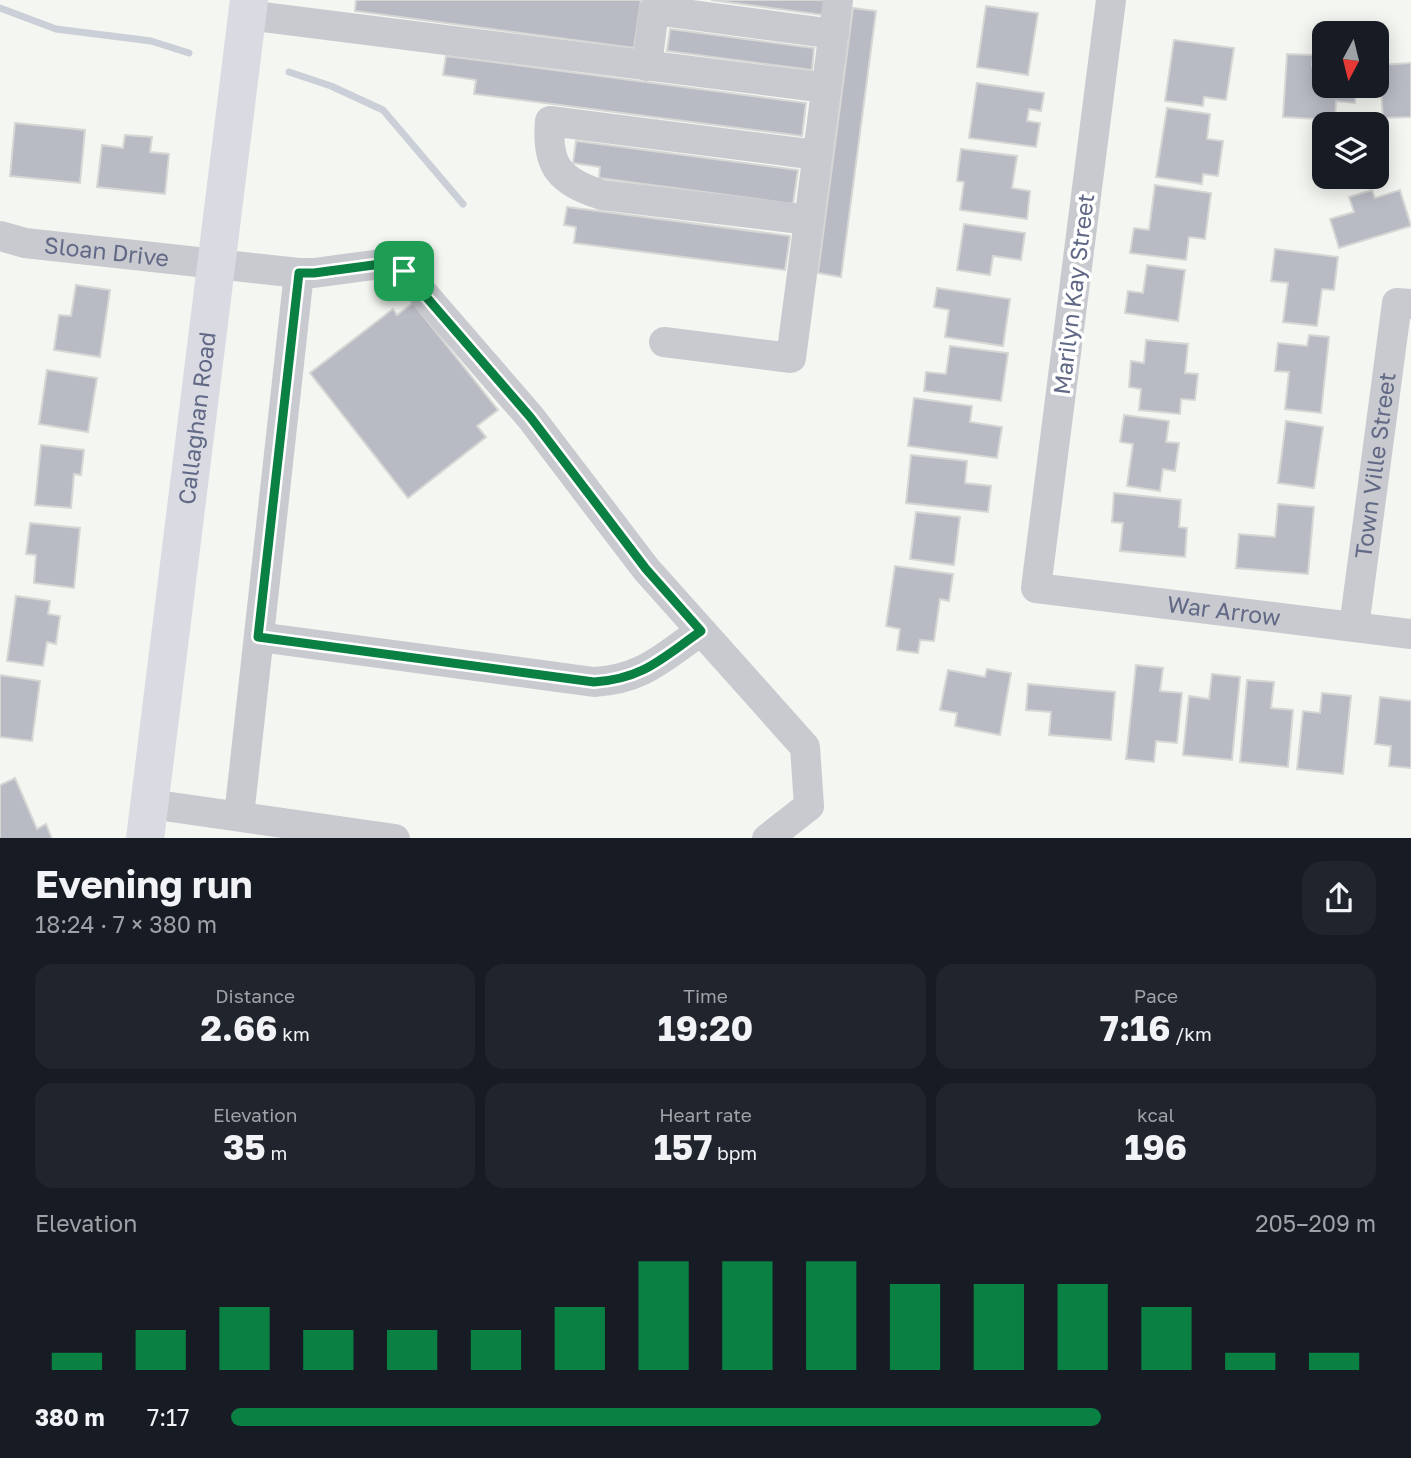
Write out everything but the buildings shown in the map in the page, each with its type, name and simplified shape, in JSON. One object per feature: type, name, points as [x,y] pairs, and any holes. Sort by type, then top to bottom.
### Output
[{"type":"main road","name":"Callaghan Road","points":[[148,821],[248,7]]},
{"type":"street","points":[[664,342],[791,358],[838,0]]},
{"type":"street","name":"Marilyn Kay Street","points":[[1036,588],[1111,0]]},
{"type":"street","points":[[248,7],[323,12],[647,66],[826,88]]},
{"type":"street","points":[[647,66],[654,10],[834,34]]},
{"type":"street","points":[[809,220],[602,195],[585,190],[566,178],[552,161],[548,143],[550,121],[817,155]]},
{"type":"street","name":"Sloan Drive","points":[[0,239],[299,273],[396,262],[531,418],[646,569],[701,631]]},
{"type":"street","points":[[239,816],[299,273]]},
{"type":"street","name":"Town Ville Street","points":[[1354,627],[1404,304]]},
{"type":"street","name":"War Arrow","points":[[1036,588],[1411,634]]},
{"type":"street","points":[[258,637],[594,682],[618,681],[640,673],[701,631],[805,747],[809,806],[767,838]]},
{"type":"street","points":[[148,821],[239,816],[396,838]]},
{"type":"waterway","points":[[0,8],[56,29],[151,41],[189,53]]},
{"type":"waterway","points":[[289,72],[331,86],[383,110],[463,204]]},
{"type":"route","points":[[396,262],[404,271],[531,418],[646,569],[701,631],[640,673],[618,681],[594,682],[258,637],[299,273],[396,262]]}]
